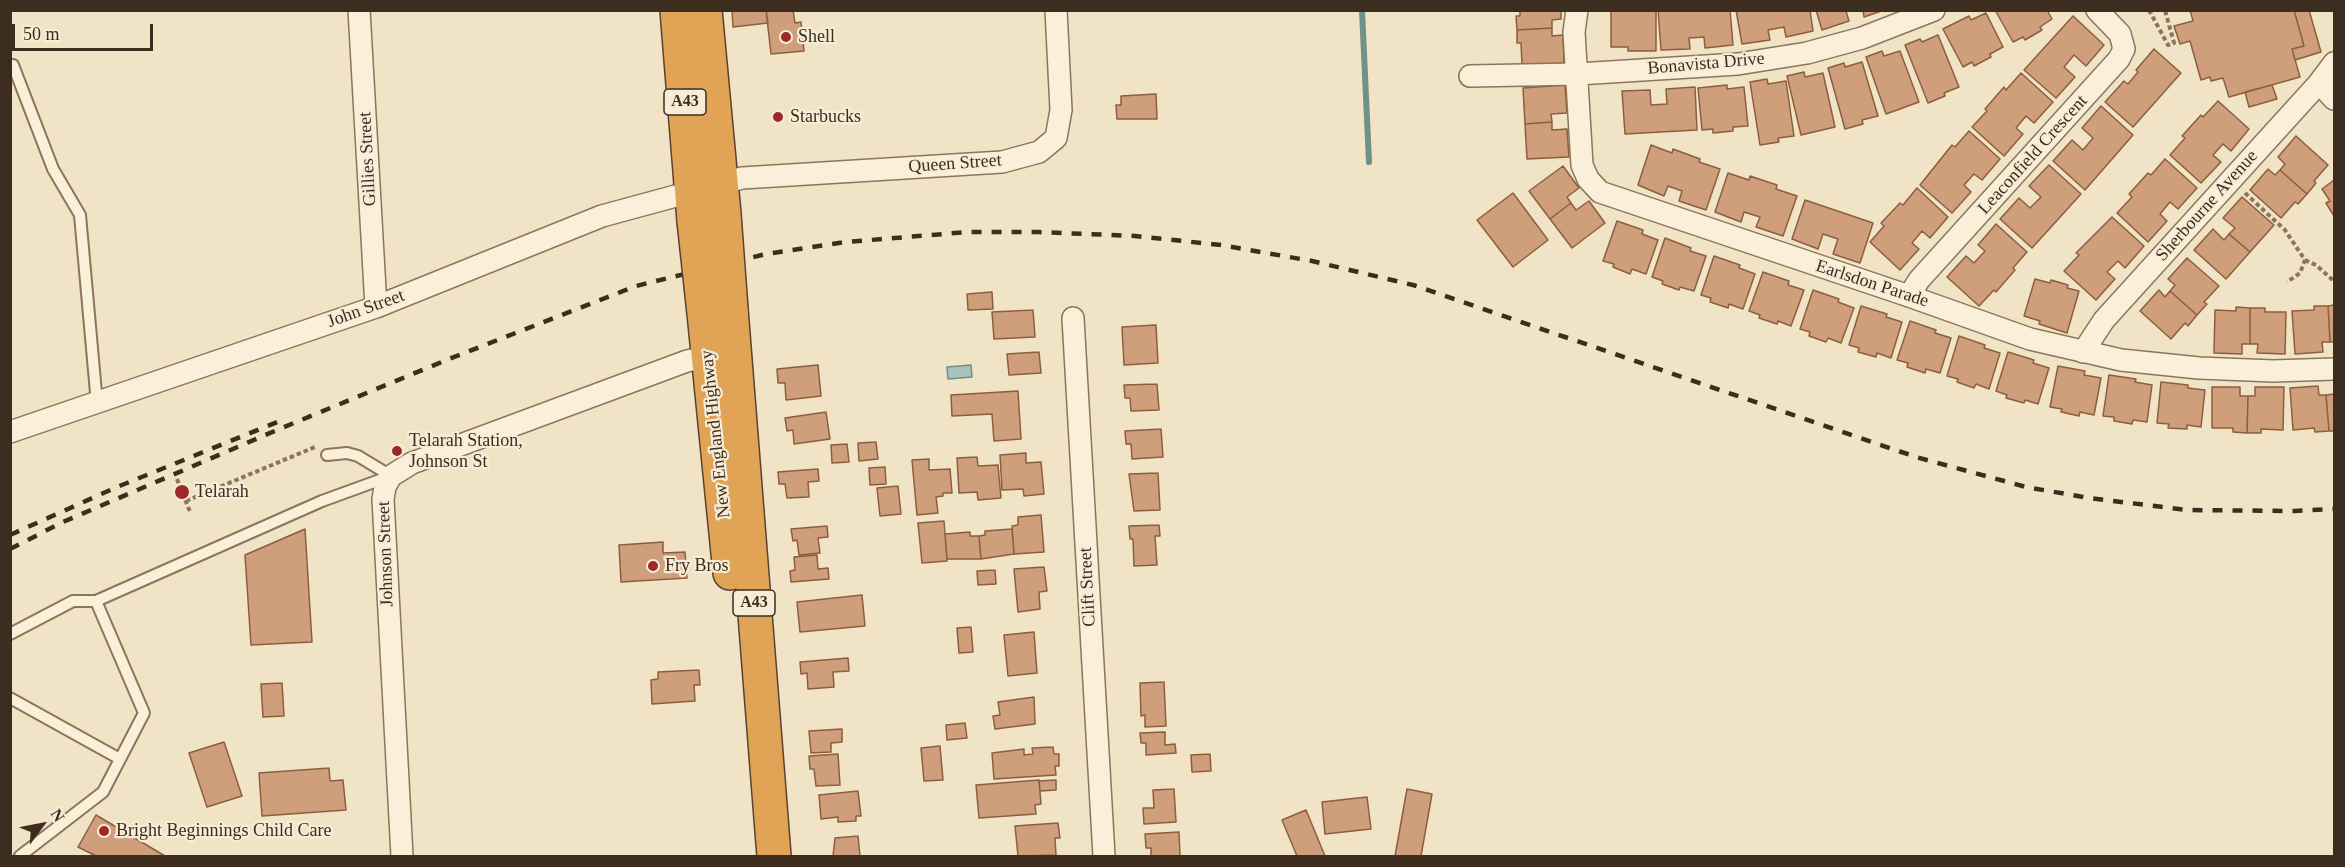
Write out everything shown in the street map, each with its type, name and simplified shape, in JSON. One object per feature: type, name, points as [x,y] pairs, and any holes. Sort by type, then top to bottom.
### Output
[{"type":"highway","name":"New England Highway","points":[[677,10],[708,203],[718,311],[756,856]]},
{"type":"highway","name":"New England Highway","points":[[705,10],[708,203]]},
{"type":"highway","name":"New England Highway","points":[[721,354],[774,856]]},
{"type":"street","name":"Gillies Street","points":[[359,10],[376,307]]},
{"type":"street","name":"Queen Street","points":[[708,203],[742,178],[1002,162],[1039,152],[1056,138],[1062,110],[1056,10]]},
{"type":"street","name":"Earlsdon Parade","points":[[1577,10],[1575,32],[1582,165],[1588,179],[1600,192],[2030,339],[2083,352],[2121,360],[2199,368],[2273,371],[2334,369]]},
{"type":"street","name":"Bonavista Drive","points":[[1470,76],[1578,74],[1738,64],[1807,53],[1862,38],[1934,10]]},
{"type":"street","name":"Leaconfield Crescent","points":[[1909,296],[1919,280],[2119,59],[2124,49],[2120,34],[2097,10]]},
{"type":"street","name":"Sherbourne Avenue","points":[[2083,352],[2104,320],[2319,83],[2334,63]]},
{"type":"street","points":[[2319,83],[2334,99]]},
{"type":"street","name":"John Street","points":[[10,432],[376,307],[602,216],[708,203]]},
{"type":"street","name":"Clift Street","points":[[1073,318],[1104,856]]},
{"type":"street","name":"Johnson Street","points":[[402,856],[382,499],[391,476],[412,463],[435,454],[687,361],[721,354]]},
{"type":"lane","points":[[13,65],[54,169],[80,215],[97,404]]},
{"type":"lane","points":[[327,455],[347,453],[358,456],[391,476]]},
{"type":"lane","points":[[10,634],[73,601],[96,601],[322,501],[391,476]]},
{"type":"lane","points":[[20,856],[103,792],[144,713],[96,601]]},
{"type":"lane","points":[[10,698],[120,759]]},
{"type":"path","points":[[2149,10],[2168,45],[2174,43],[2166,10]]},
{"type":"path","points":[[2231,180],[2285,230],[2305,260],[2316,265],[2334,281]]},
{"type":"path","points":[[2287,282],[2300,273],[2305,260]]},
{"type":"path","points":[[186,501],[317,446]]},
{"type":"path","points":[[177,479],[190,512]]},
{"type":"water","points":[[971,365],[972,377],[948,379],[947,367]]},
{"type":"building","points":[[732,10],[766,10],[768,23],[733,27]]},
{"type":"building","name":"Shell","points":[[766,10],[793,10],[795,23],[801,22],[804,51],[771,54]]},
{"type":"building","points":[[1520,10],[1561,10],[1561,19],[1552,20],[1552,28],[1517,30],[1516,16],[1520,16]]},
{"type":"building","points":[[1611,10],[1656,10],[1656,51],[1628,51],[1628,47],[1611,47]]},
{"type":"building","points":[[1658,10],[1730,10],[1733,45],[1705,48],[1704,37],[1689,38],[1690,49],[1661,50]]},
{"type":"building","points":[[1736,10],[1810,10],[1813,31],[1786,37],[1784,27],[1768,30],[1770,40],[1742,44]]},
{"type":"building","points":[[1816,10],[1849,10],[1846,11],[1849,21],[1822,30]]},
{"type":"building","points":[[1863,10],[1884,10],[1864,17]]},
{"type":"building","points":[[1995,10],[2047,10],[2052,19],[2040,27],[2042,30],[2025,40],[2023,37],[2013,42]]},
{"type":"building","points":[[2190,10],[2294,10],[2304,46],[2292,49],[2300,77],[2229,97],[2223,78],[2211,81],[2210,77],[2201,80],[2190,41],[2180,44],[2174,26],[2193,21]]},
{"type":"building","points":[[2294,10],[2309,10],[2321,52],[2295,60],[2292,49],[2304,46]]},
{"type":"building","points":[[1986,13],[2003,47],[1974,66],[1972,62],[1963,67],[1943,29],[1969,16],[1971,20]]},
{"type":"building","points":[[2073,16],[2104,45],[2086,66],[2074,55],[2064,67],[2075,77],[2056,98],[2024,70]]},
{"type":"building","points":[[1552,28],[1552,36],[1563,35],[1564,63],[1522,65],[1521,43],[1517,43],[1517,30]]},
{"type":"building","points":[[1938,35],[1959,87],[1928,103],[1905,45],[1920,39],[1922,42]]},
{"type":"building","points":[[2154,49],[2181,73],[2133,127],[2105,102],[2124,81],[2128,84],[2138,72],[2136,70]]},
{"type":"building","points":[[1882,51],[1884,56],[1900,51],[1919,102],[1886,114],[1866,57]]},
{"type":"building","points":[[1862,62],[1878,116],[1862,120],[1863,124],[1845,129],[1828,68],[1844,63],[1845,67]]},
{"type":"building","points":[[1804,72],[1805,77],[1823,73],[1835,127],[1801,135],[1787,76]]},
{"type":"building","points":[[2021,73],[2053,102],[2034,123],[2026,116],[2016,128],[2023,134],[2004,156],[1972,127],[2004,87],[2006,90]]},
{"type":"building","points":[[1767,79],[1768,84],[1786,81],[1794,136],[1778,138],[1779,142],[1760,145],[1750,82]]},
{"type":"building","points":[[1565,85],[1567,113],[1551,114],[1552,122],[1525,124],[1523,88]]},
{"type":"building","points":[[1727,85],[1727,89],[1744,87],[1748,126],[1733,127],[1733,131],[1713,133],[1713,129],[1702,130],[1698,88]]},
{"type":"building","points":[[2272,85],[2277,99],[2249,107],[2245,92]]},
{"type":"building","points":[[1695,87],[1697,130],[1625,134],[1622,91],[1650,90],[1651,105],[1667,104],[1666,89]]},
{"type":"building","points":[[1156,94],[1157,119],[1117,119],[1116,105],[1121,105],[1121,96]]},
{"type":"building","points":[[2218,101],[2249,129],[2231,151],[2223,144],[2213,155],[2221,162],[2201,183],[2170,155],[2185,138],[2182,136],[2201,115],[2203,117]]},
{"type":"building","points":[[2101,106],[2133,135],[2085,190],[2053,161],[2072,140],[2083,150],[2093,138],[2082,128]]},
{"type":"building","points":[[1552,122],[1552,130],[1567,129],[1569,157],[1527,159],[1525,124]]},
{"type":"building","points":[[1969,131],[2000,159],[1982,180],[1974,174],[1964,185],[1971,192],[1952,213],[1920,185],[1952,145],[1955,147]]},
{"type":"building","points":[[2296,136],[2328,165],[2314,181],[2316,183],[2307,194],[2280,170],[2285,164],[2278,157]]},
{"type":"building","points":[[1651,145],[1672,153],[1673,149],[1720,169],[1706,210],[1679,201],[1682,191],[1668,186],[1664,196],[1638,185]]},
{"type":"building","points":[[2165,159],[2197,188],[2178,209],[2170,202],[2160,214],[2167,221],[2148,242],[2117,213],[2132,197],[2129,194],[2148,173],[2151,175]]},
{"type":"building","points":[[2049,165],[2081,194],[2032,248],[2000,219],[2019,198],[2030,208],[2041,197],[2029,186]]},
{"type":"building","points":[[1563,166],[1579,188],[1567,197],[1571,203],[1550,219],[1529,191]]},
{"type":"building","points":[[2268,169],[2275,175],[2280,170],[2307,194],[2298,204],[2295,202],[2281,218],[2250,190]]},
{"type":"building","points":[[1728,173],[1749,180],[1750,176],[1777,185],[1776,189],[1797,196],[1783,236],[1756,227],[1760,217],[1744,212],[1741,222],[1715,212]]},
{"type":"building","points":[[2334,180],[2334,216],[2326,203],[2330,201],[2322,189]]},
{"type":"building","points":[[1917,188],[1948,217],[1930,238],[1922,231],[1912,243],[1919,249],[1900,270],[1870,242],[1884,226],[1881,223],[1900,203],[1903,205]]},
{"type":"building","points":[[1513,193],[1548,240],[1513,267],[1477,220]]},
{"type":"building","points":[[2242,197],[2274,225],[2250,252],[2229,234],[2235,228],[2223,218]]},
{"type":"building","points":[[1805,200],[1873,223],[1860,263],[1833,254],[1838,239],[1823,234],[1818,249],[1792,239]]},
{"type":"building","points":[[1589,201],[1605,223],[1572,248],[1550,219],[1571,203],[1576,210]]},
{"type":"building","points":[[2112,217],[2144,246],[2125,268],[2118,261],[2107,272],[2115,279],[2096,300],[2064,271],[2079,255],[2076,253]]},
{"type":"building","points":[[1617,221],[1643,230],[1642,234],[1658,240],[1646,274],[1632,269],[1630,274],[1613,267],[1614,264],[1603,261]]},
{"type":"building","points":[[1996,224],[2027,252],[1996,292],[1994,290],[1979,306],[1947,277],[1966,256],[1974,263],[1985,251],[1978,245]]},
{"type":"building","points":[[2213,229],[2224,240],[2229,234],[2250,252],[2226,279],[2194,250]]},
{"type":"building","points":[[1665,238],[1691,248],[1690,251],[1706,256],[1694,291],[1680,287],[1679,290],[1662,284],[1663,281],[1652,277]]},
{"type":"building","points":[[1714,256],[1740,265],[1739,268],[1755,274],[1743,309],[1729,304],[1728,308],[1710,302],[1711,298],[1701,295]]},
{"type":"building","points":[[2187,258],[2219,286],[2204,302],[2207,304],[2197,315],[2170,291],[2175,285],[2168,279]]},
{"type":"building","points":[[1763,272],[1789,281],[1788,285],[1804,290],[1791,326],[1759,318],[1760,315],[1749,311]]},
{"type":"building","points":[[2035,279],[2050,283],[2051,280],[2079,291],[2067,333],[2039,324],[2040,321],[2024,316]]},
{"type":"building","points":[[1813,290],[1839,299],[1838,302],[1854,308],[1841,343],[1828,338],[1826,342],[1809,336],[1810,332],[1800,329]]},
{"type":"building","points":[[2159,290],[2165,297],[2170,291],[2197,315],[2188,326],[2185,323],[2171,339],[2140,311]]},
{"type":"building","points":[[992,292],[993,309],[968,310],[967,294]]},
{"type":"building","points":[[2334,305],[2334,342],[2330,342],[2328,306]]},
{"type":"building","points":[[1861,306],[1887,314],[1886,317],[1902,322],[1891,358],[1877,353],[1876,357],[1858,352],[1859,348],[1849,345]]},
{"type":"building","points":[[2314,306],[2328,306],[2330,342],[2322,342],[2323,352],[2295,354],[2292,311],[2314,310]]},
{"type":"building","points":[[2236,307],[2250,308],[2250,344],[2242,344],[2242,354],[2214,353],[2215,310],[2236,311]]},
{"type":"building","points":[[2250,308],[2265,308],[2265,312],[2286,312],[2285,354],[2257,353],[2258,344],[2250,344]]},
{"type":"building","points":[[1033,310],[1035,337],[994,339],[992,312]]},
{"type":"building","points":[[1910,321],[1951,338],[1940,373],[1926,369],[1925,373],[1907,367],[1908,363],[1897,360]]},
{"type":"building","points":[[1156,325],[1158,363],[1124,365],[1122,327]]},
{"type":"building","points":[[1959,336],[2000,353],[1989,389],[1976,384],[1974,388],[1947,376]]},
{"type":"building","points":[[1039,352],[1041,373],[1009,375],[1007,354]]},
{"type":"building","points":[[2008,352],[2034,360],[2033,363],[2049,368],[2038,404],[2006,398],[2007,395],[1996,391]]},
{"type":"building","points":[[818,365],[821,396],[786,400],[785,383],[778,383],[777,369]]},
{"type":"building","points":[[2058,366],[2085,371],[2084,375],[2101,378],[2094,415],[2080,412],[2079,416],[2050,407]]},
{"type":"building","points":[[2109,375],[2136,379],[2135,382],[2152,385],[2147,422],[2133,420],[2132,424],[2114,421],[2114,417],[2103,416]]},
{"type":"building","points":[[2161,382],[2188,385],[2188,388],[2205,390],[2201,427],[2187,425],[2187,429],[2168,428],[2169,424],[2157,423]]},
{"type":"building","points":[[1157,384],[1159,410],[1131,411],[1130,398],[1125,398],[1124,385]]},
{"type":"building","points":[[2318,386],[2319,395],[2326,395],[2329,431],[2315,432],[2314,428],[2293,430],[2290,388]]},
{"type":"building","points":[[2212,387],[2240,387],[2240,396],[2248,396],[2247,433],[2233,432],[2233,428],[2212,428]]},
{"type":"building","points":[[2255,387],[2284,387],[2283,430],[2261,429],[2261,433],[2247,433],[2248,396],[2255,396]]},
{"type":"building","points":[[1018,391],[1021,439],[994,441],[992,414],[952,416],[951,395]]},
{"type":"building","points":[[2334,394],[2334,431],[2329,431],[2326,395]]},
{"type":"building","points":[[826,412],[830,439],[794,444],[793,430],[787,431],[785,418]]},
{"type":"building","points":[[1161,429],[1163,457],[1132,459],[1131,444],[1126,444],[1125,431]]},
{"type":"building","points":[[876,442],[878,459],[859,461],[858,443]]},
{"type":"building","points":[[847,444],[849,462],[832,463],[831,445]]},
{"type":"building","points":[[1026,453],[1026,463],[1041,462],[1044,494],[1024,496],[1023,489],[1002,490],[1000,455]]},
{"type":"building","points":[[977,457],[978,466],[998,465],[1001,498],[978,500],[977,492],[959,493],[957,458]]},
{"type":"building","points":[[929,459],[929,470],[950,469],[952,493],[943,493],[943,496],[936,497],[938,513],[917,515],[912,460]]},
{"type":"building","points":[[885,467],[886,484],[870,485],[869,468]]},
{"type":"building","points":[[818,469],[819,481],[808,482],[809,497],[787,498],[785,484],[779,484],[778,472]]},
{"type":"building","points":[[1158,473],[1160,510],[1134,511],[1129,474]]},
{"type":"building","points":[[898,486],[901,514],[880,516],[877,488]]},
{"type":"building","points":[[1041,515],[1044,552],[1014,554],[1012,526],[1018,525],[1018,517]]},
{"type":"building","points":[[944,521],[947,561],[922,563],[918,523]]},
{"type":"building","points":[[1159,525],[1160,536],[1155,536],[1157,565],[1134,566],[1133,539],[1130,539],[1129,526]]},
{"type":"building","points":[[827,526],[828,537],[818,538],[820,553],[799,555],[797,540],[793,541],[791,529]]},
{"type":"building","points":[[305,529],[312,642],[251,645],[245,555]]},
{"type":"building","points":[[1012,529],[1014,554],[981,559],[979,536],[985,535],[985,531]]},
{"type":"building","points":[[970,532],[970,536],[979,536],[981,559],[947,559],[945,534]]},
{"type":"building","name":"Fry Bros","points":[[663,542],[663,553],[685,552],[687,578],[621,582],[619,545]]},
{"type":"building","points":[[817,555],[818,569],[828,568],[829,579],[791,582],[790,571],[795,570],[794,557]]},
{"type":"building","points":[[1044,567],[1047,591],[1039,592],[1040,609],[1018,612],[1014,569]]},
{"type":"building","points":[[995,570],[996,584],[978,585],[977,571]]},
{"type":"building","points":[[862,595],[865,626],[800,632],[797,602]]},
{"type":"building","points":[[971,627],[973,652],[959,653],[957,628]]},
{"type":"building","points":[[1034,632],[1037,673],[1008,676],[1004,635]]},
{"type":"building","points":[[848,658],[849,671],[833,672],[834,687],[808,689],[807,673],[801,674],[800,662]]},
{"type":"building","points":[[699,670],[700,685],[694,685],[695,701],[652,704],[651,680],[658,679],[658,672]]},
{"type":"building","points":[[1164,682],[1166,726],[1145,727],[1145,715],[1141,716],[1140,683]]},
{"type":"building","points":[[282,683],[284,716],[263,717],[261,684]]},
{"type":"building","points":[[1034,697],[1035,724],[995,729],[993,716],[1000,715],[998,702]]},
{"type":"building","points":[[965,723],[967,738],[947,740],[946,725]]},
{"type":"building","points":[[842,729],[842,742],[831,743],[831,752],[811,753],[809,731]]},
{"type":"building","points":[[1165,732],[1165,745],[1175,744],[1176,753],[1146,755],[1146,743],[1141,743],[1140,733]]},
{"type":"building","points":[[224,742],[242,796],[207,807],[189,753]]},
{"type":"building","points":[[940,746],[943,780],[924,781],[921,748]]},
{"type":"building","points":[[1053,747],[1054,754],[1059,754],[1059,766],[1055,766],[1056,775],[994,779],[992,753],[1024,749],[1024,755],[1033,754],[1032,748]]},
{"type":"building","points":[[838,754],[840,785],[816,786],[814,769],[810,769],[809,756]]},
{"type":"building","points":[[1210,754],[1211,771],[1192,772],[1191,755]]},
{"type":"building","points":[[329,768],[330,781],[343,780],[346,810],[262,816],[259,773]]},
{"type":"building","points":[[1039,780],[1041,804],[1035,805],[1036,814],[979,818],[976,785]]},
{"type":"building","points":[[1056,780],[1056,790],[1040,791],[1039,781]]},
{"type":"building","points":[[1174,789],[1176,822],[1144,824],[1143,808],[1154,808],[1153,790]]},
{"type":"building","points":[[1407,789],[1432,794],[1421,856],[1395,856]]},
{"type":"building","points":[[858,791],[861,816],[856,816],[856,821],[838,822],[838,817],[821,819],[819,795]]},
{"type":"building","points":[[1367,797],[1371,829],[1325,834],[1322,802]]},
{"type":"building","points":[[1306,810],[1325,856],[1297,856],[1282,820]]},
{"type":"building","name":"Bright Beginnings Child Care","points":[[96,815],[165,856],[96,856],[78,847]]},
{"type":"building","points":[[1058,823],[1060,838],[1055,838],[1056,855],[1018,856],[1015,826]]},
{"type":"building","points":[[1179,832],[1180,856],[1151,856],[1151,848],[1146,848],[1145,834]]},
{"type":"building","points":[[858,836],[860,856],[833,856],[835,838]]},
{"type":"waterway","points":[[1362,10],[1369,162]]},
{"type":"railway","points":[[10,549],[63,522],[277,430],[449,359],[636,286],[766,254],[846,242],[968,232],[1135,236],[1221,245],[1312,261],[1413,285],[1916,457],[2026,487],[2089,498],[2187,510],[2334,509]]},
{"type":"railway","points":[[10,535],[117,487],[285,419]]},
{"type":"place","name":"Shell","points":[[786,37]]},
{"type":"place","name":"Starbucks","points":[[778,117]]},
{"type":"place","name":"Telarah Station, Johnson St","points":[[397,451]]},
{"type":"place","name":"Telarah","points":[[182,492]]},
{"type":"place","name":"Fry Bros","points":[[653,566]]},
{"type":"place","name":"Bright Beginnings Child Care","points":[[104,831]]}]
